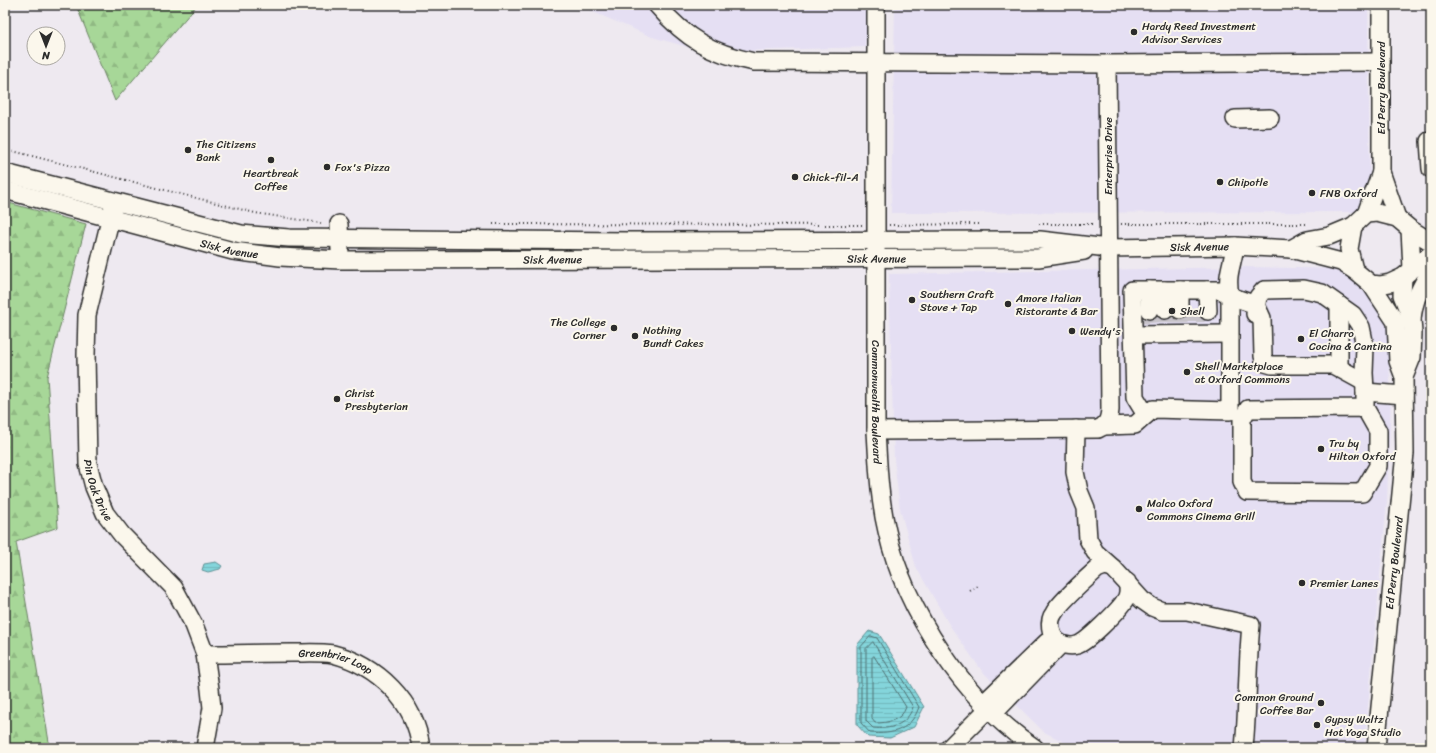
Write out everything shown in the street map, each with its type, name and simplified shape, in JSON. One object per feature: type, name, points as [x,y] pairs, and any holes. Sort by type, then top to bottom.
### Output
[{"type":"street","points":[[658,5],[670,20],[696,42],[729,56],[754,62],[1107,64],[1382,62]]},
{"type":"street","name":"Commonwealth Boulevard","points":[[876,5],[876,431],[880,489],[887,532],[900,571],[916,609],[936,645],[957,674],[989,708],[1035,748]]},
{"type":"street","name":"Ed Perry Boulevard","points":[[1366,214],[1381,172],[1381,5]]},
{"type":"street","name":"Enterprise Drive","points":[[1105,426],[1109,418],[1110,410],[1107,64]]},
{"type":"street","points":[[1235,119],[1270,118]]},
{"type":"street","points":[[1429,141],[1431,169]]},
{"type":"street","name":"Ed Perry Boulevard","points":[[1381,172],[1397,218]]},
{"type":"street","name":"Sisk Avenue","points":[[5,173],[241,234],[289,238],[339,232],[876,232],[1040,240],[1108,248],[1234,254],[1291,250],[1341,262],[1354,270],[1371,284],[1396,322],[1398,361],[1404,378]]},
{"type":"street","name":"Sisk Avenue","points":[[5,190],[233,252],[341,264],[1038,258],[1108,248]]},
{"type":"street","name":"Pin Oak Drive","points":[[114,201],[111,219],[87,315],[86,355],[88,464],[94,487],[105,513],[122,535],[174,588],[194,625],[205,654],[212,708],[205,748]]},
{"type":"street","points":[[1291,250],[1307,240],[1329,236],[1353,226],[1366,214],[1377,213],[1397,218],[1410,229],[1431,242]]},
{"type":"street","points":[[1353,226],[1349,250],[1354,270]]},
{"type":"street","points":[[1410,229],[1407,273],[1402,295],[1412,320]]},
{"type":"street","points":[[339,232],[341,264]]},
{"type":"street","points":[[876,431],[1098,429],[1105,426],[1135,425],[1153,409],[1230,411],[1230,296],[1240,284],[1239,270],[1234,254]]},
{"type":"street","points":[[1371,284],[1390,283],[1407,273],[1431,254]]},
{"type":"street","points":[[1404,378],[1412,357],[1413,305],[1418,292],[1431,271]]},
{"type":"street","points":[[1339,367],[1329,374],[1277,374],[1261,372],[1255,364],[1256,305],[1258,297],[1264,290],[1304,289],[1322,293],[1353,315],[1362,327],[1365,346],[1365,394],[1378,431],[1378,466],[1362,493],[1247,492],[1242,482],[1242,419],[1248,409],[1365,394],[1404,395]]},
{"type":"street","points":[[1229,334],[1171,323],[1132,290],[1221,290],[1230,296],[1256,305]]},
{"type":"street","points":[[1146,415],[1135,397],[1171,323],[1172,290]]},
{"type":"street","points":[[1171,323],[1172,290]]},
{"type":"street","points":[[1171,323],[1172,290]]},
{"type":"street","points":[[1339,305],[1339,367],[1365,394]]},
{"type":"street","name":"Ed Perry Boulevard","points":[[1376,748],[1405,453],[1404,378]]},
{"type":"street","points":[[1076,430],[1075,472],[1079,491],[1086,508],[1088,539],[1095,552],[1127,582],[1142,600],[1152,607],[1162,610],[1187,611],[1251,626],[1247,665],[1247,703],[1244,748]]},
{"type":"street","points":[[1057,640],[1051,626],[1054,613],[1097,569],[1105,566],[1113,568]]},
{"type":"street","points":[[1057,640],[1077,645],[1087,640],[1124,602],[1129,591],[1127,582]]},
{"type":"street","points":[[949,748],[1057,640]]},
{"type":"street","name":"Greenbrier Loop","points":[[205,654],[332,654],[353,662],[370,670],[388,682],[401,699],[415,724],[421,748]]},
{"type":"path","points":[[5,148],[255,213],[311,222],[339,232]]},
{"type":"path","points":[[490,224],[876,232],[982,224]]},
{"type":"path","points":[[1036,224],[1308,224]]},
{"type":"path","points":[[970,591],[978,586]]},
{"type":"shaded area","points":[[585,5],[868,5],[865,47],[706,52],[652,37],[591,11]]},
{"type":"shaded area","points":[[895,5],[1368,5],[1370,212],[891,213]]},
{"type":"shaded area","points":[[1244,267],[1352,269],[1387,321],[1391,399],[1387,500],[1364,748],[1076,748],[1044,732],[982,671],[950,626],[916,567],[900,509],[894,460],[889,274]]},
{"type":"green space","points":[[76,5],[197,5],[115,101]]},
{"type":"green space","points":[[5,202],[86,224],[47,377],[58,527],[16,542],[50,748],[5,748]]},
{"type":"water","points":[[216,562],[222,566],[220,569],[208,572],[202,570],[204,564]]},
{"type":"water","points":[[869,631],[879,634],[924,707],[914,727],[890,738],[868,737],[857,725],[857,645]]},
{"type":"tunnel","points":[[1149,310],[1150,323]]},
{"type":"tunnel","points":[[1165,310],[1165,322]]},
{"type":"tunnel","points":[[1180,310],[1180,323]]},
{"type":"tunnel","points":[[1196,310],[1196,322]]},
{"type":"place","name":"Hardy Reed Investment Advisor Services","points":[[1134,32]]},
{"type":"place","name":"The Citizens Bank","points":[[188,150]]},
{"type":"place","name":"Heartbreak Coffee","points":[[271,160]]},
{"type":"place","name":"Fox's Pizza","points":[[327,167]]},
{"type":"place","name":"Chick-fil-A","points":[[795,177]]},
{"type":"place","name":"Chipotle","points":[[1220,182]]},
{"type":"place","name":"FNB Oxford","points":[[1312,193]]},
{"type":"place","name":"Southern Craft Stove + Tap","points":[[912,300]]},
{"type":"place","name":"Amore Italian Ristorante & Bar","points":[[1008,304]]},
{"type":"place","name":"Shell","points":[[1172,311]]},
{"type":"place","name":"The College Corner","points":[[614,328]]},
{"type":"place","name":"Wendy's","points":[[1072,331]]},
{"type":"place","name":"Nothing Bundt Cakes","points":[[635,336]]},
{"type":"place","name":"El Charro Cocina & Cantina","points":[[1301,339]]},
{"type":"place","name":"Shell Marketplace at Oxford Commons","points":[[1187,372]]},
{"type":"place","name":"Christ Presbyterian","points":[[337,399]]},
{"type":"place","name":"Tru by Hilton Oxford","points":[[1321,449]]},
{"type":"place","name":"Malco Oxford Commons Cinema Grill","points":[[1139,509]]},
{"type":"place","name":"Premier Lanes","points":[[1302,583]]},
{"type":"place","name":"Common Ground Coffee Bar","points":[[1321,703]]},
{"type":"place","name":"Gypsy Waltz Hot Yoga Studio","points":[[1317,725]]}]
